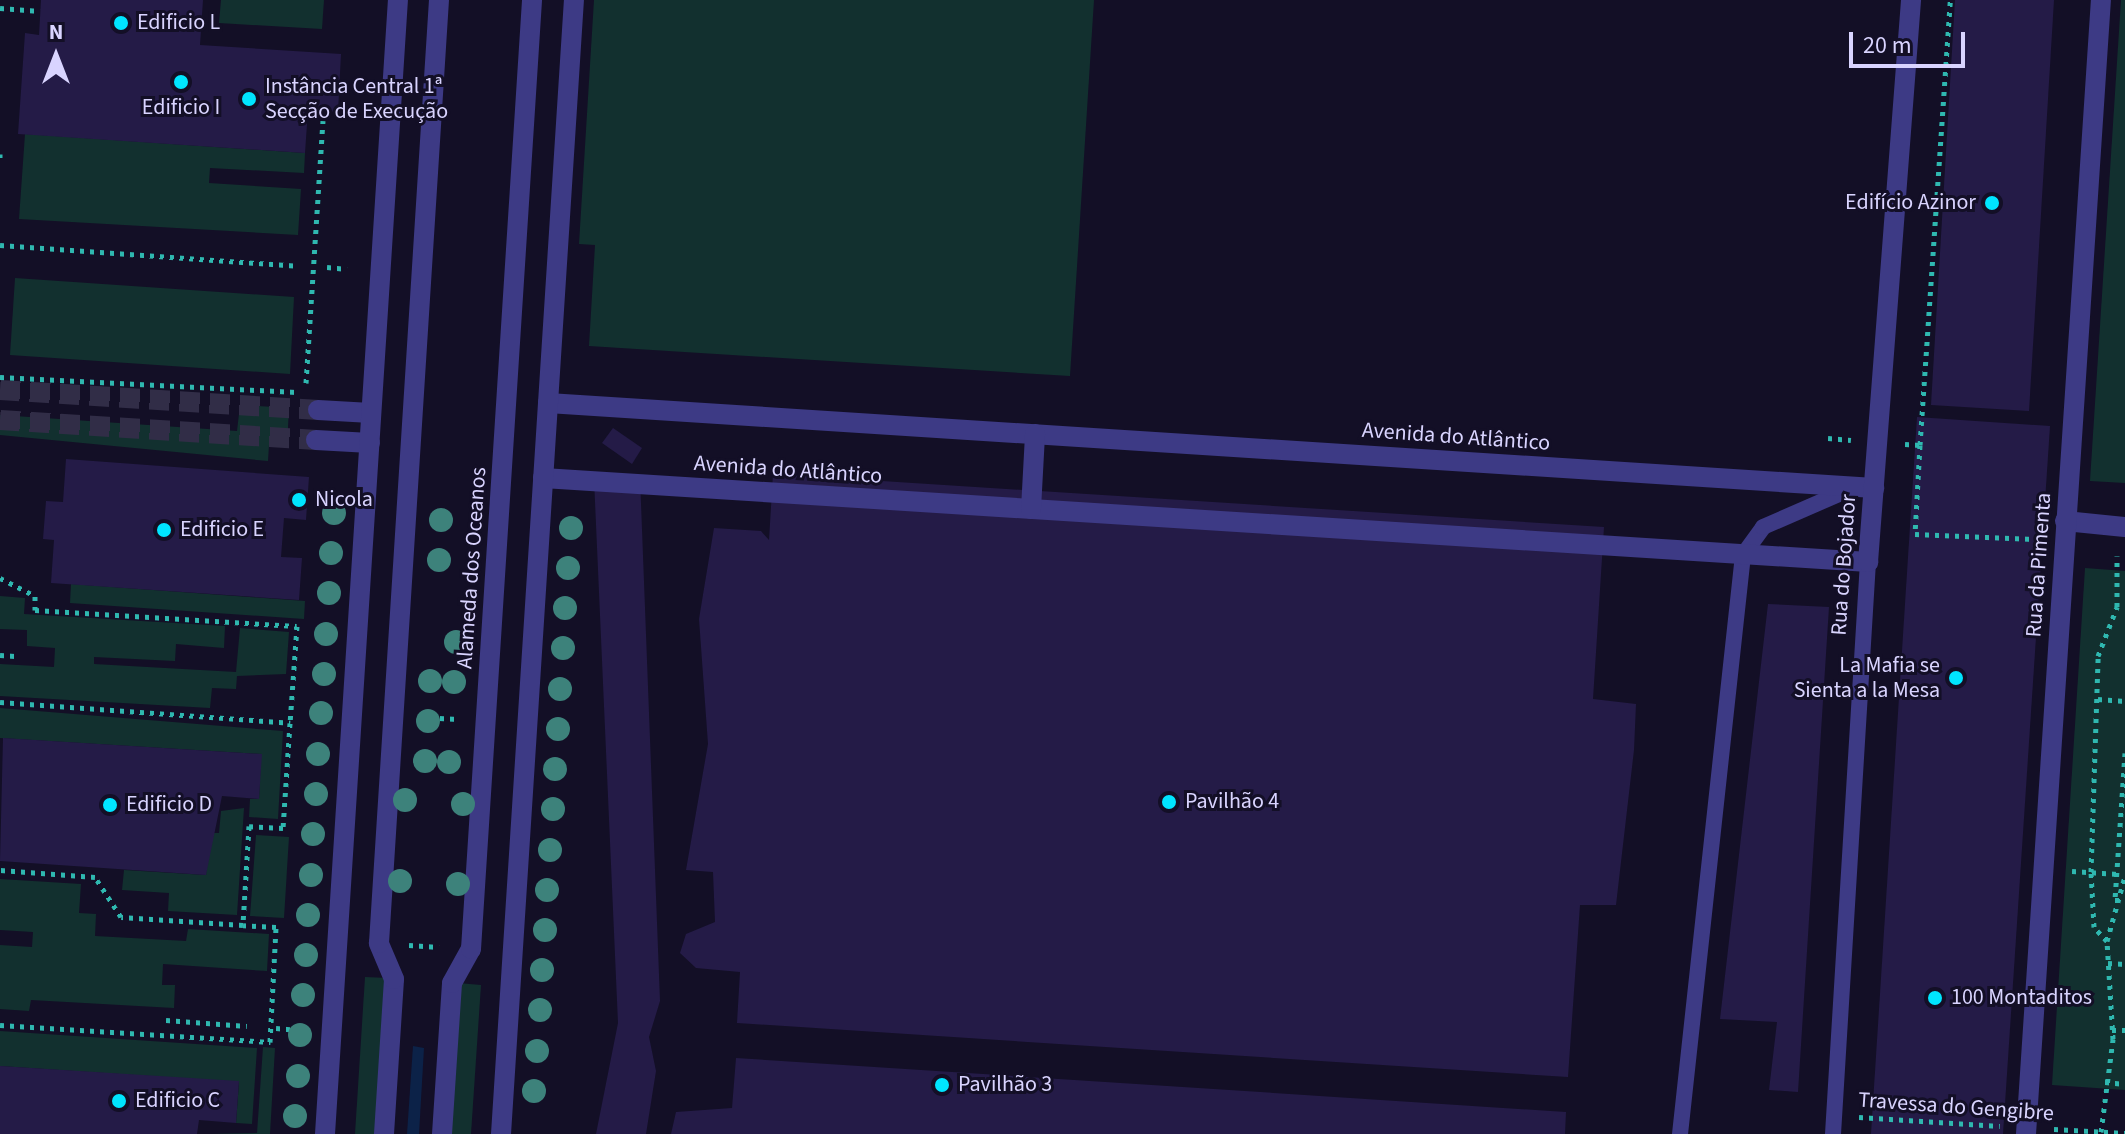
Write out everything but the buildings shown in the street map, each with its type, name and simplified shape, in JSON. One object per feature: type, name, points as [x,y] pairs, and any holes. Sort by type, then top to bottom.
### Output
[{"type":"street","points":[[325,1134],[398,0]]},
{"type":"street","points":[[384,1134],[394,979],[379,943],[439,0]]},
{"type":"street","name":"Alameda dos Oceanos","points":[[442,1134],[452,983],[471,949],[532,0]]},
{"type":"street","points":[[501,1134],[574,0]]},
{"type":"street","name":"Rua do Bojador","points":[[1868,562],[1865,487],[1877,442],[1911,0]]},
{"type":"street","name":"Rua da Pimenta","points":[[2026,1131],[2101,0]]},
{"type":"street","name":"Avenida do Atlântico","points":[[548,403],[1865,487]]},
{"type":"street","points":[[318,410],[371,413]]},
{"type":"street","points":[[1031,509],[1035,434]]},
{"type":"street","points":[[316,440],[370,443]]},
{"type":"street","name":"Avenida do Atlântico","points":[[543,478],[1868,562]]},
{"type":"street","points":[[2064,530],[2125,527]]},
{"type":"lane","points":[[1680,1134],[1743,555],[1763,527],[1865,487]]},
{"type":"lane","name":"Rua do Bojador","points":[[1833,1134],[1868,562]]},
{"type":"path","points":[[1950,0],[1915,534],[2064,530]]},
{"type":"path","points":[[0,8],[40,11]]},
{"type":"path","points":[[0,377],[306,393],[323,121]]},
{"type":"path","points":[[0,245],[297,266]]},
{"type":"path","points":[[327,267],[347,269]]},
{"type":"path","points":[[1828,438],[1920,445]]},
{"type":"path","points":[[2107,941],[2094,927],[2091,872],[2098,656],[2117,607],[2116,570]]},
{"type":"path","points":[[0,578],[35,596],[35,610],[297,626],[283,828],[249,826],[243,925]]},
{"type":"path","points":[[0,655],[15,656]]},
{"type":"path","points":[[2098,699],[2125,701]]},
{"type":"path","points":[[0,702],[290,723]]},
{"type":"path","points":[[393,715],[486,721]]},
{"type":"path","points":[[2101,1132],[2112,1030],[2107,941],[2115,900],[2125,753]]},
{"type":"path","points":[[0,870],[95,877],[121,917],[276,927],[270,1042],[0,1025]]},
{"type":"path","points":[[2043,870],[2125,875],[2115,900]]},
{"type":"path","points":[[2115,900],[2125,900]]},
{"type":"path","points":[[2108,963],[2125,964]]},
{"type":"path","points":[[166,1020],[247,1026]]},
{"type":"path","points":[[276,1028],[298,1030]]},
{"type":"path","points":[[2112,1030],[2125,1030]]},
{"type":"path","points":[[2105,1082],[2125,1084]]},
{"type":"path","name":"Travessa do Gengibre","points":[[1834,1115],[2026,1131],[2125,1133]]},
{"type":"green space","points":[[221,0],[324,0],[322,29],[219,23]]},
{"type":"green space","points":[[594,0],[1094,0],[1070,376],[589,346],[595,245],[579,244]]},
{"type":"green space","points":[[2121,0],[2125,0],[2125,483],[2090,481]]},
{"type":"green space","points":[[25,134],[305,153],[304,173],[210,168],[209,183],[301,189],[298,235],[19,219]]},
{"type":"green space","points":[[15,278],[294,297],[290,374],[10,355]]},
{"type":"green space","points":[[240,405],[289,408],[287,446],[269,445],[268,461],[0,435],[0,415],[237,431]]},
{"type":"green space","points":[[2085,568],[2125,571],[2125,1090],[2052,1085]]},
{"type":"green space","points":[[71,584],[305,601],[304,619],[70,603]]},
{"type":"green space","points":[[0,596],[25,598],[24,614],[225,626],[224,648],[176,644],[175,661],[94,657],[94,664],[236,672],[240,628],[289,632],[286,674],[237,676],[236,689],[212,688],[210,708],[0,696],[0,664],[54,667],[55,648],[27,646],[27,630],[0,629]]},
{"type":"green space","points":[[0,708],[283,731],[278,819],[249,817],[250,799],[259,799],[261,754],[0,738]]},
{"type":"green space","points":[[244,808],[237,915],[168,911],[169,893],[122,890],[124,870],[206,875],[209,833],[219,833],[221,811]]},
{"type":"green space","points":[[256,835],[289,837],[284,918],[250,916]]},
{"type":"green space","points":[[0,879],[81,884],[79,913],[96,914],[95,936],[186,941],[188,929],[269,934],[267,971],[163,964],[162,985],[175,985],[174,1008],[31,1000],[29,1011],[0,1009],[0,945],[32,947],[33,932],[0,930]]},
{"type":"green space","points":[[365,977],[388,978],[378,1134],[355,1134]]},
{"type":"green space","points":[[458,983],[481,985],[471,1134],[448,1134]]},
{"type":"green space","points":[[0,1031],[257,1048],[252,1124],[236,1123],[239,1082],[0,1066]]},
{"type":"green space","points":[[263,1047],[275,1048],[270,1134],[210,1134],[257,1133]]},
{"type":"water","points":[[413,1046],[424,1048],[419,1134],[407,1134]]},
{"type":"tunnel","points":[[0,390],[318,410]]},
{"type":"tunnel","points":[[0,420],[316,440]]},
{"type":"place","name":"Edificio L","points":[[121,23]]},
{"type":"place","name":"Edificio I","points":[[181,82]]},
{"type":"place","name":"Instância Central 1ª Secção de Execução","points":[[249,99]]},
{"type":"place","name":"Edifício Azinor","points":[[1992,203]]},
{"type":"place","name":"Nicola","points":[[299,500]]},
{"type":"place","name":"Edificio E","points":[[164,530]]},
{"type":"place","name":"La Mafia se Sienta a la Mesa","points":[[1956,678]]},
{"type":"place","name":"Pavilhão 4","points":[[1169,802]]},
{"type":"place","name":"Edificio D","points":[[110,805]]},
{"type":"place","name":"100 Montaditos","points":[[1935,998]]},
{"type":"place","name":"Pavilhão 3","points":[[942,1085]]},
{"type":"place","name":"Edificio C","points":[[119,1101]]}]
